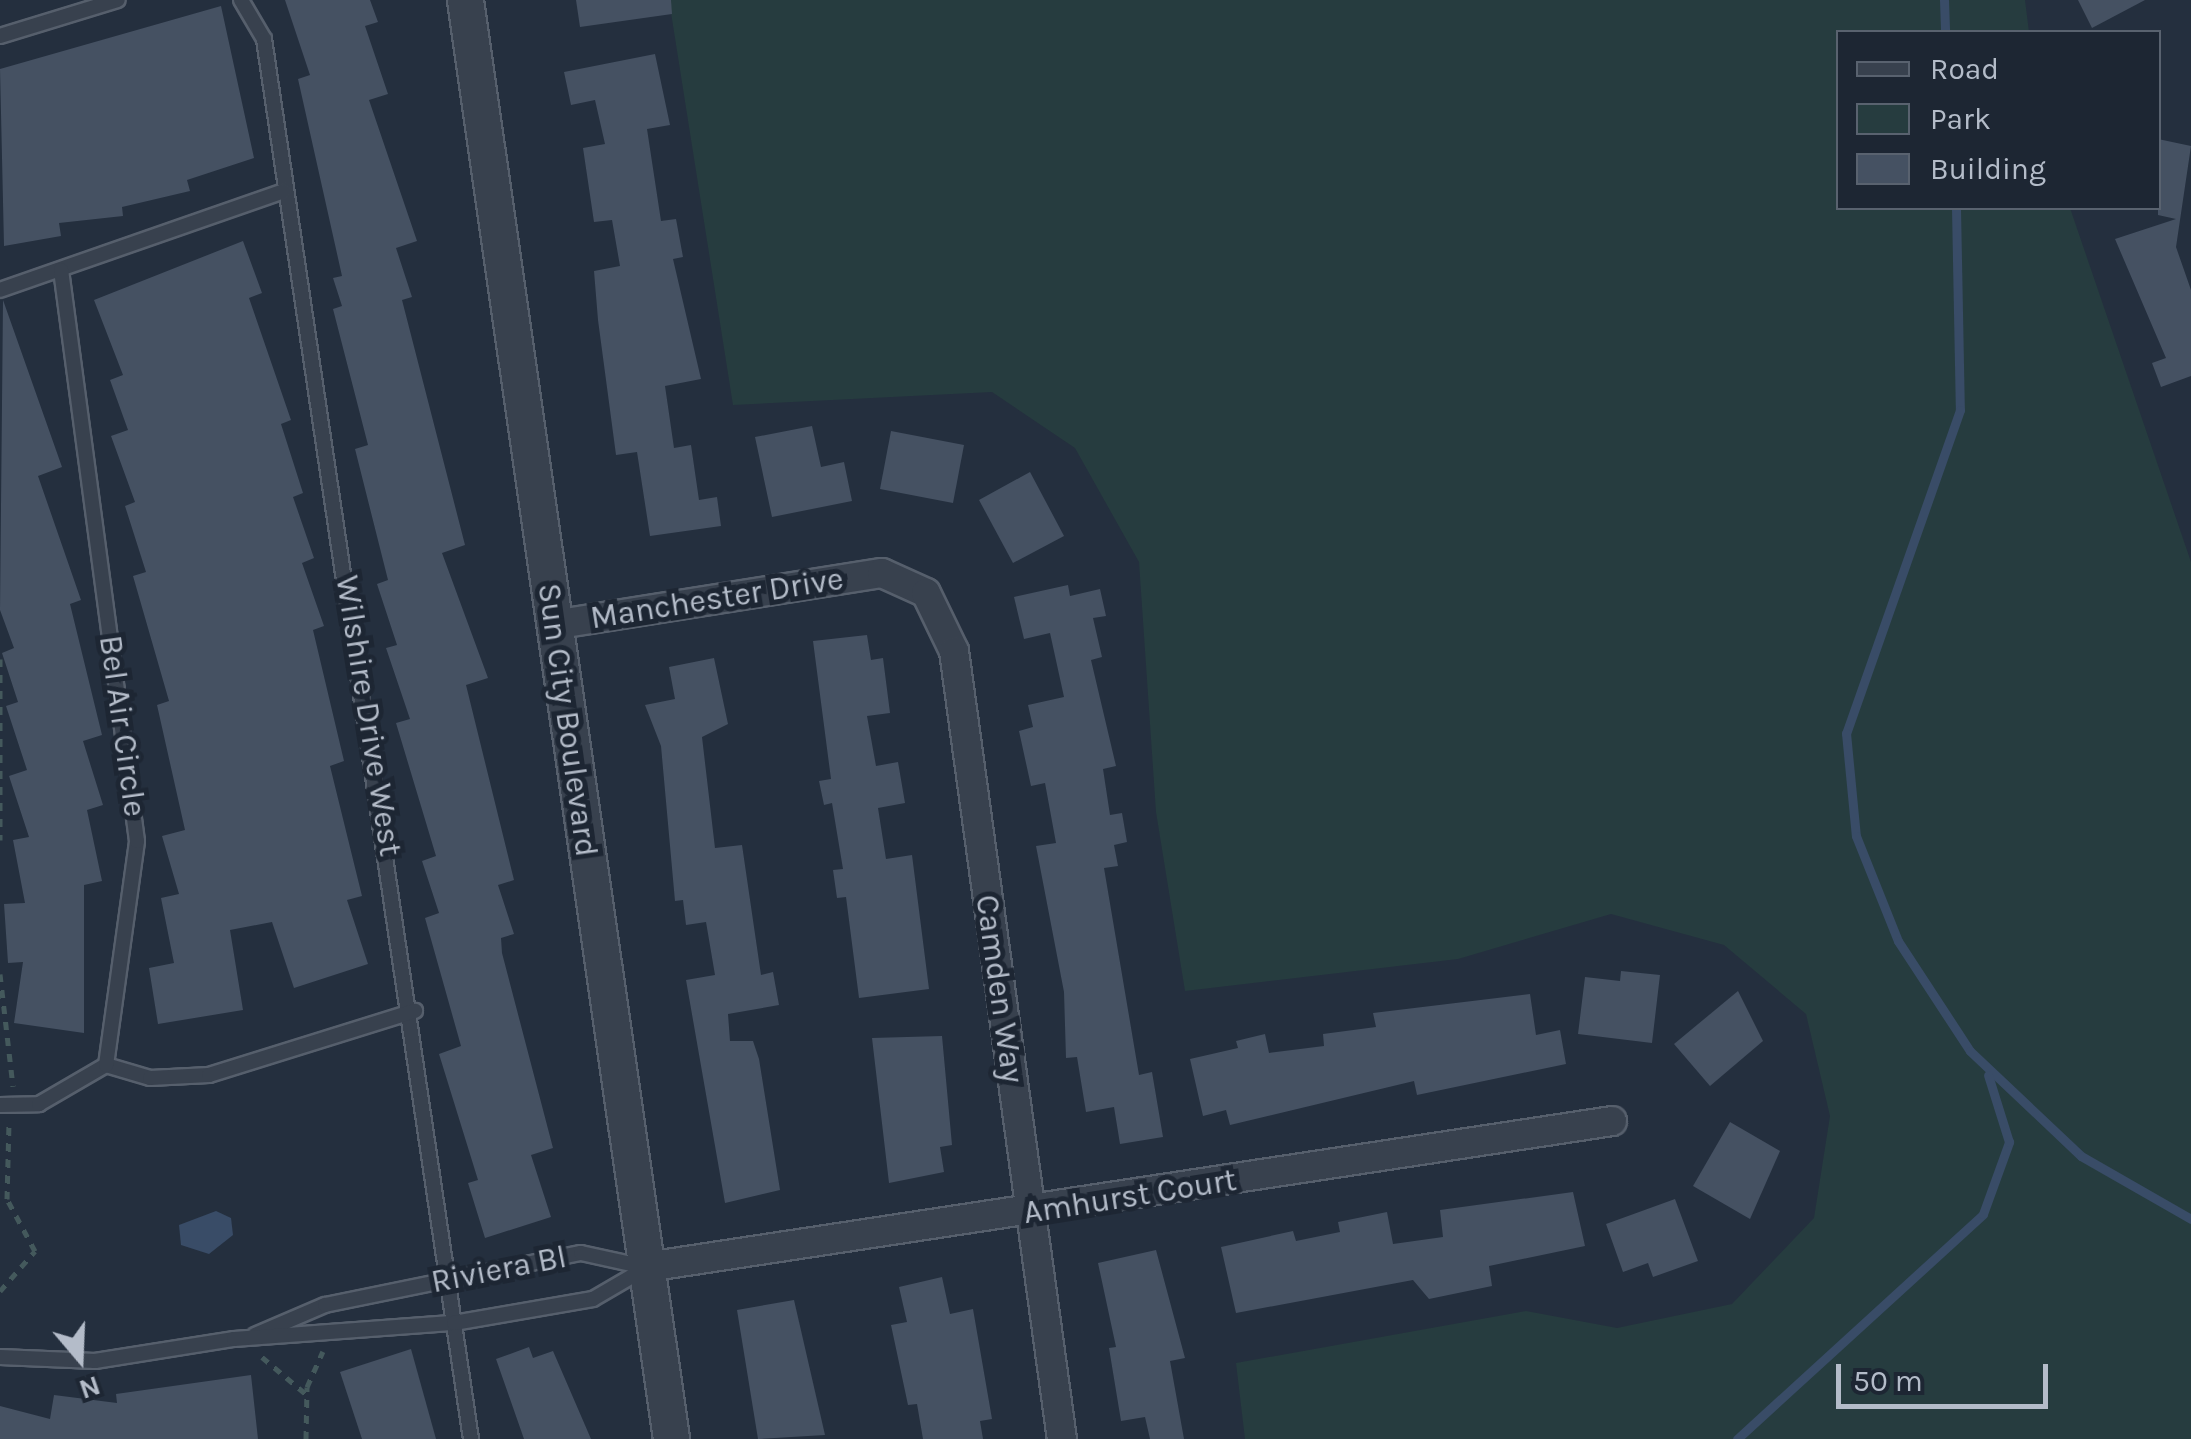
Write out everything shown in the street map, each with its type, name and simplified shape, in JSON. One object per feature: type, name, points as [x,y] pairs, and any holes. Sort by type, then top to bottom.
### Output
[{"type":"street","name":"Sun City Boulevard","points":[[466,0],[671,1439]]},
{"type":"street","name":"Manchester Drive","points":[[553,626],[882,573]]},
{"type":"street","name":"Camden Way","points":[[882,573],[926,592],[954,651],[1062,1439]]},
{"type":"street","name":"Amhurst Court","points":[[647,1267],[1612,1121]]},
{"type":"lane","points":[[0,36],[118,0]]},
{"type":"lane","name":"Wilshire Drive West","points":[[241,0],[264,39],[284,191],[415,1011],[447,1280],[472,1439]]},
{"type":"lane","points":[[0,290],[284,191]]},
{"type":"lane","name":"Bel Air Circle","points":[[61,270],[137,841],[106,1065]]},
{"type":"lane","points":[[5,1104],[38,1104],[106,1065],[150,1078],[209,1075],[415,1011]]},
{"type":"lane","name":"Riviera Bl","points":[[250,1338],[325,1305],[581,1253],[647,1267]]},
{"type":"lane","name":"Riviera Bl","points":[[0,1357],[95,1362],[250,1338],[322,1338],[454,1323],[593,1298],[647,1267]]},
{"type":"path","points":[[0,659],[0,840]]},
{"type":"path","points":[[0,974],[16,1064],[5,1104],[4,1179],[35,1251],[0,1292]]},
{"type":"path","points":[[250,1338],[272,1371],[306,1394]]},
{"type":"path","points":[[306,1439],[306,1394],[323,1364],[322,1338]]},
{"type":"green space","points":[[669,0],[2025,0],[2029,30],[1836,30],[1836,210],[2071,210],[2191,562],[2191,1439],[1245,1439],[1236,1363],[1526,1311],[1617,1328],[1732,1304],[1814,1218],[1830,1116],[1806,1014],[1724,945],[1611,914],[1458,959],[1185,991],[1156,812],[1139,562],[1075,448],[992,392],[733,405]]},
{"type":"water","points":[[216,1211],[231,1218],[233,1235],[209,1254],[181,1245],[179,1225]]},
{"type":"building","points":[[285,0],[370,0],[378,22],[365,26],[388,94],[369,100],[417,241],[396,248],[412,297],[402,300],[465,545],[442,553],[488,678],[466,685],[514,880],[498,885],[514,934],[501,938],[502,953],[553,1148],[531,1155],[551,1217],[485,1238],[468,1183],[478,1180],[439,1054],[461,1046],[425,918],[439,913],[422,861],[436,856],[396,723],[410,719],[386,648],[397,645],[377,584],[388,580],[355,449],[368,445],[333,309],[342,306],[333,278],[342,276],[298,79],[310,75]]},
{"type":"building","points":[[576,0],[671,0],[672,14],[580,27]]},
{"type":"building","points":[[2078,0],[2145,0],[2092,28]]},
{"type":"building","points":[[221,6],[254,158],[187,180],[190,191],[122,207],[123,216],[59,223],[61,236],[4,246],[0,69]]},
{"type":"building","points":[[655,54],[670,125],[647,129],[661,221],[676,219],[683,257],[673,259],[701,379],[665,386],[674,448],[691,445],[699,500],[717,497],[721,526],[650,536],[637,452],[616,455],[598,320],[594,271],[620,266],[612,220],[594,222],[583,148],[605,144],[595,100],[571,105],[564,72]]},
{"type":"building","points":[[2161,140],[2191,146],[2176,247],[2191,290],[2191,376],[2161,387],[2152,363],[2166,358],[2115,239],[2176,219],[2158,215]]},
{"type":"building","points":[[243,241],[262,293],[249,298],[291,420],[281,424],[303,493],[293,497],[314,558],[302,563],[324,626],[313,630],[344,761],[330,766],[362,896],[347,900],[368,964],[294,988],[272,922],[230,930],[243,1010],[158,1024],[149,968],[174,963],[161,898],[179,894],[162,836],[185,830],[157,705],[169,701],[133,576],[146,572],[125,506],[135,502],[111,436],[128,430],[110,380],[123,375],[94,300]]},
{"type":"building","points":[[3,300],[62,467],[38,476],[81,600],[70,604],[102,735],[83,741],[103,805],[87,810],[102,881],[84,885],[84,1033],[14,1023],[23,962],[8,963],[4,904],[25,903],[13,840],[29,837],[9,776],[27,770],[6,706],[18,702],[2,653],[14,648],[0,610]]},
{"type":"building","points":[[812,426],[821,467],[844,462],[852,501],[772,517],[755,437]]},
{"type":"building","points":[[891,431],[964,445],[953,503],[880,489]]},
{"type":"building","points":[[1030,472],[1064,536],[1013,563],[979,500]]},
{"type":"building","points":[[1068,585],[1070,596],[1100,589],[1106,616],[1093,618],[1102,657],[1091,660],[1116,766],[1103,769],[1110,815],[1122,813],[1127,842],[1114,845],[1118,866],[1104,868],[1139,1075],[1152,1072],[1163,1137],[1120,1144],[1114,1107],[1086,1112],[1077,1057],[1066,1058],[1064,992],[1036,846],[1056,843],[1045,783],[1031,786],[1019,731],[1033,727],[1028,705],[1064,697],[1050,633],[1024,639],[1014,597]]},
{"type":"building","points":[[867,635],[871,660],[883,658],[890,713],[867,716],[876,766],[898,762],[905,803],[878,808],[886,859],[912,855],[929,989],[859,998],[846,897],[837,898],[833,870],[843,869],[832,803],[824,805],[819,781],[831,779],[813,641]]},
{"type":"building","points":[[714,658],[728,724],[702,737],[715,848],[742,845],[761,975],[773,972],[779,1005],[728,1014],[730,1041],[753,1041],[759,1059],[780,1190],[725,1203],[686,980],[715,975],[706,922],[686,925],[683,900],[675,901],[661,746],[645,705],[675,699],[669,667]]},
{"type":"building","points":[[1621,971],[1660,975],[1652,1043],[1578,1034],[1585,977],[1620,981]]},
{"type":"building","points":[[1738,991],[1763,1041],[1710,1086],[1674,1044]]},
{"type":"building","points":[[1530,994],[1536,1035],[1560,1030],[1566,1064],[1417,1095],[1414,1081],[1230,1125],[1226,1110],[1203,1116],[1190,1059],[1238,1048],[1236,1041],[1265,1034],[1269,1053],[1324,1046],[1323,1034],[1376,1027],[1373,1013]]},
{"type":"building","points":[[942,1036],[952,1145],[940,1147],[944,1172],[889,1183],[872,1038]]},
{"type":"building","points":[[1730,1122],[1780,1151],[1750,1219],[1693,1186]]},
{"type":"building","points":[[1573,1192],[1585,1246],[1489,1266],[1492,1286],[1429,1299],[1413,1280],[1236,1313],[1221,1247],[1293,1231],[1296,1241],[1340,1232],[1338,1222],[1387,1212],[1393,1244],[1443,1237],[1440,1210]]},
{"type":"building","points":[[1675,1199],[1698,1261],[1653,1277],[1648,1263],[1623,1272],[1606,1224]]},
{"type":"building","points":[[1156,1250],[1185,1358],[1170,1361],[1184,1439],[1150,1439],[1145,1417],[1121,1421],[1109,1348],[1116,1347],[1098,1263]]},
{"type":"building","points":[[942,1277],[950,1314],[973,1309],[992,1419],[980,1421],[983,1439],[923,1439],[917,1404],[908,1405],[891,1325],[907,1322],[899,1287]]},
{"type":"building","points":[[794,1300],[825,1435],[758,1439],[737,1310]]},
{"type":"building","points":[[529,1347],[533,1358],[553,1351],[591,1439],[524,1439],[496,1359]]},
{"type":"building","points":[[411,1349],[436,1439],[362,1439],[340,1372]]},
{"type":"building","points":[[251,1375],[258,1439],[0,1439],[0,1406],[50,1419],[54,1395],[117,1403],[116,1394]]},
{"type":"waterway","points":[[1944,0],[1945,30]]},
{"type":"waterway","points":[[1956,210],[1960,410],[1846,733],[1856,836],[1898,941],[1970,1051],[2081,1156],[2191,1219]]},
{"type":"waterway","points":[[1737,1439],[1983,1214],[2009,1142],[1988,1075]]}]
